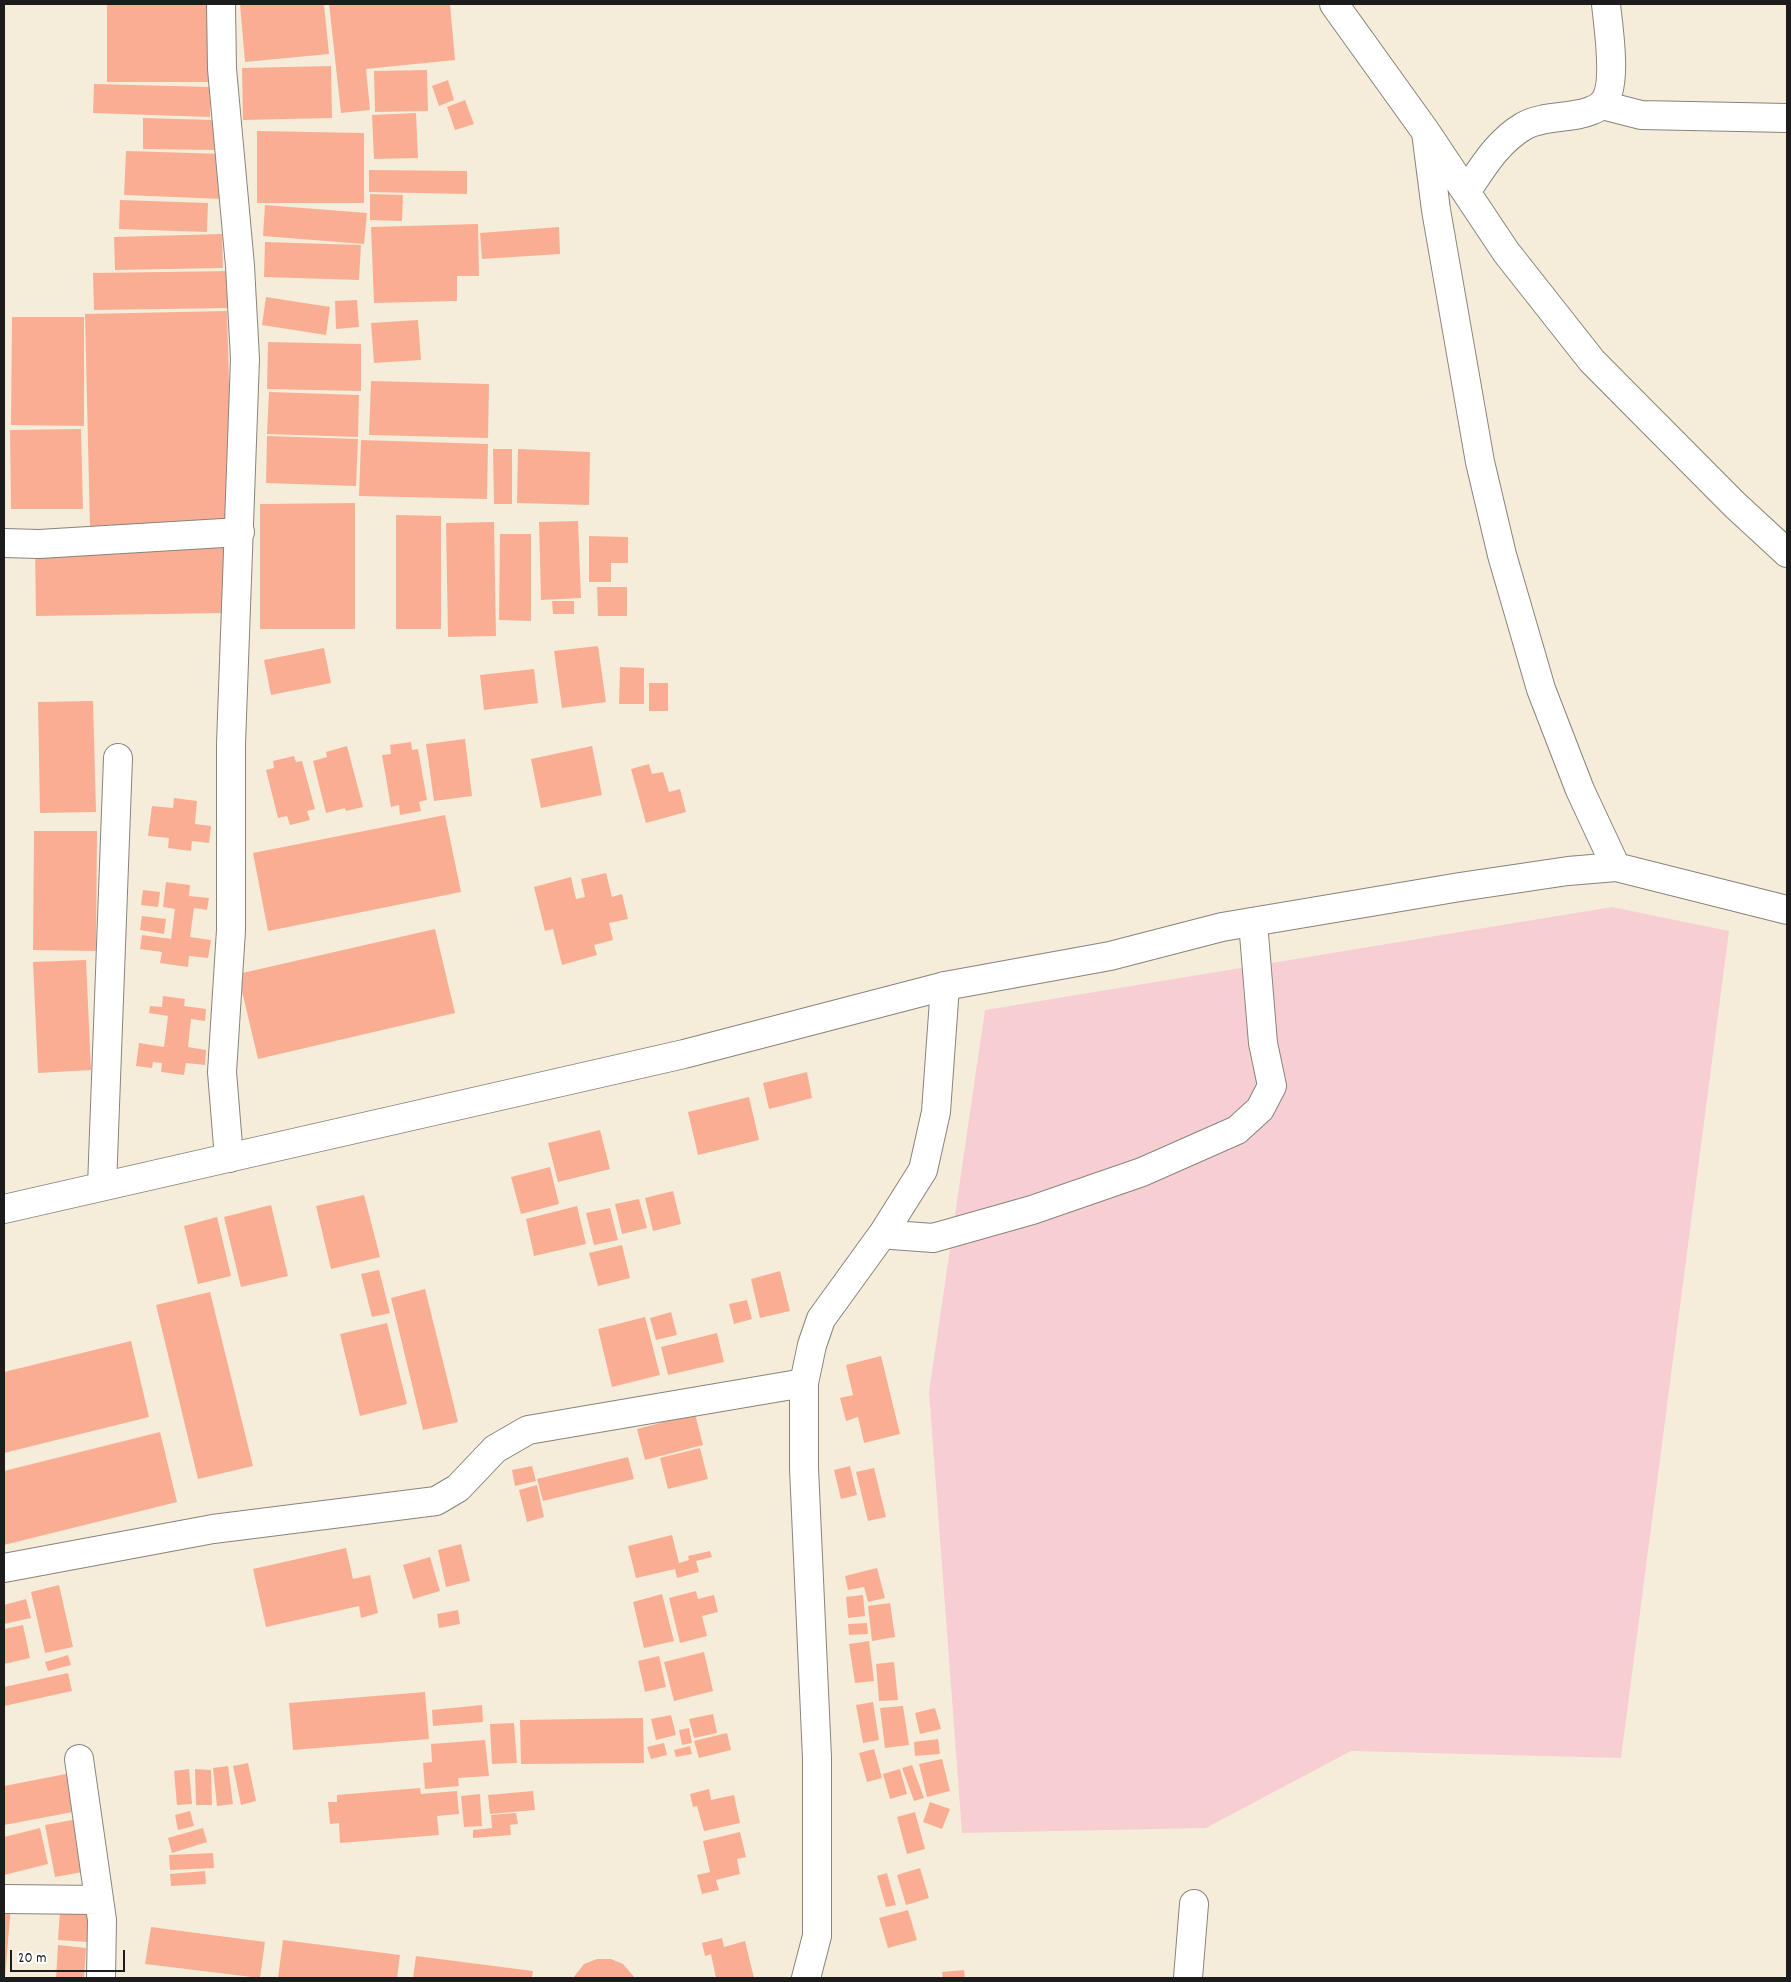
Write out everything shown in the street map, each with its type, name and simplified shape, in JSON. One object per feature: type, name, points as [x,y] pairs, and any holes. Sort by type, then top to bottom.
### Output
[{"type":"street","points":[[221,4],[222,69],[240,266],[244,359],[240,532],[231,744],[232,930],[222,1072],[229,1158]]},
{"type":"street","points":[[1334,4],[1426,132],[1506,252],[1592,361],[1735,505],[1787,553]]},
{"type":"street","points":[[1602,105],[1610,88],[1611,69],[1606,4]]},
{"type":"street","points":[[1466,192],[1495,148],[1524,126],[1538,121],[1582,114],[1602,105],[1641,115],[1787,118]]},
{"type":"street","points":[[1426,132],[1436,210],[1480,462],[1502,555],[1541,689],[1580,790],[1616,867]]},
{"type":"street","points":[[4,543],[39,544],[240,532]]},
{"type":"street","points":[[102,1186],[118,758]]},
{"type":"street","points":[[4,1209],[684,1054],[945,986],[1110,956],[1222,927],[1470,886],[1616,867],[1787,910]]},
{"type":"street","points":[[884,1232],[892,1235],[933,1238],[1014,1215],[1142,1172],[1237,1130],[1260,1109],[1272,1086],[1264,1043],[1253,922]]},
{"type":"street","points":[[806,1978],[817,1936],[817,1758],[804,1468],[804,1383],[812,1345],[821,1319],[884,1232],[923,1170],[936,1112],[945,986]]},
{"type":"street","points":[[4,1568],[212,1529],[436,1501],[458,1488],[495,1449],[528,1430],[804,1383]]},
{"type":"street","points":[[79,1759],[102,1920],[102,1978]]},
{"type":"street","points":[[4,1899],[99,1900]]},
{"type":"street","points":[[1188,1978],[1194,1904]]},
{"type":"shaded area","points":[[1612,907],[1729,931],[1621,1758],[1351,1751],[1206,1828],[962,1833],[929,1392],[985,1010]]},
{"type":"building","points":[[240,4],[324,4],[329,54],[245,62]]},
{"type":"building","points":[[329,4],[450,4],[455,60],[366,69],[370,110],[341,113]]},
{"type":"building","points":[[107,5],[211,5],[212,82],[107,82]]},
{"type":"building","points":[[331,66],[332,118],[243,120],[242,68]]},
{"type":"building","points":[[427,70],[428,111],[375,112],[374,71]]},
{"type":"building","points":[[448,80],[454,100],[439,106],[432,86]]},
{"type":"building","points":[[94,84],[211,87],[210,117],[93,113]]},
{"type":"building","points":[[465,100],[474,124],[455,130],[447,107]]},
{"type":"building","points":[[416,113],[418,158],[374,159],[372,115]]},
{"type":"building","points":[[143,118],[214,120],[214,150],[143,149]]},
{"type":"building","points":[[257,131],[364,133],[364,203],[257,203]]},
{"type":"building","points":[[126,151],[224,154],[223,199],[124,195]]},
{"type":"building","points":[[369,170],[467,171],[467,194],[369,192]]},
{"type":"building","points":[[370,194],[403,195],[402,221],[370,220]]},
{"type":"building","points":[[120,200],[208,203],[207,232],[119,229]]},
{"type":"building","points":[[265,205],[367,213],[364,244],[263,236]]},
{"type":"building","points":[[478,224],[479,276],[457,276],[457,301],[374,303],[371,227]]},
{"type":"building","points":[[559,227],[560,254],[482,259],[480,233]]},
{"type":"building","points":[[222,234],[223,268],[115,270],[114,237]]},
{"type":"building","points":[[265,242],[361,245],[359,280],[264,277]]},
{"type":"building","points":[[231,271],[231,308],[94,310],[93,273]]},
{"type":"building","points":[[266,297],[330,307],[326,335],[262,325]]},
{"type":"building","points":[[357,300],[359,327],[336,329],[335,301]]},
{"type":"building","points":[[227,311],[233,526],[90,529],[85,314]]},
{"type":"building","points":[[12,317],[84,317],[84,426],[11,425]]},
{"type":"building","points":[[418,320],[421,360],[374,363],[371,323]]},
{"type":"building","points":[[268,342],[361,344],[361,391],[267,389]]},
{"type":"building","points":[[371,381],[489,384],[488,438],[369,435]]},
{"type":"building","points":[[269,392],[359,395],[358,437],[267,434]]},
{"type":"building","points":[[81,429],[83,509],[11,509],[10,430]]},
{"type":"building","points":[[267,436],[358,439],[356,486],[266,483]]},
{"type":"building","points":[[361,440],[488,444],[487,499],[359,496]]},
{"type":"building","points":[[493,449],[512,449],[512,504],[494,504]]},
{"type":"building","points":[[518,449],[590,452],[589,505],[517,503]]},
{"type":"building","points":[[355,503],[355,629],[260,629],[260,504]]},
{"type":"building","points":[[396,515],[441,516],[441,629],[396,629]]},
{"type":"building","points":[[578,521],[581,598],[541,600],[539,522]]},
{"type":"building","points":[[494,522],[496,636],[448,637],[446,523]]},
{"type":"building","points":[[500,534],[531,534],[531,621],[499,620]]},
{"type":"building","points":[[589,536],[628,537],[628,563],[611,563],[611,582],[589,582]]},
{"type":"building","points":[[224,544],[225,613],[36,616],[35,547]]},
{"type":"building","points":[[597,587],[627,587],[627,616],[598,616]]},
{"type":"building","points":[[552,601],[574,601],[574,614],[553,614]]},
{"type":"building","points":[[598,646],[606,702],[562,708],[554,651]]},
{"type":"building","points":[[324,648],[331,683],[271,695],[264,660]]},
{"type":"building","points":[[620,667],[644,668],[644,704],[619,704]]},
{"type":"building","points":[[534,669],[538,703],[484,710],[480,675]]},
{"type":"building","points":[[649,683],[668,683],[668,711],[649,711]]},
{"type":"building","points":[[93,701],[96,812],[40,813],[38,702]]},
{"type":"building","points":[[465,739],[472,796],[434,801],[426,744]]},
{"type":"building","points":[[411,742],[412,750],[418,749],[427,800],[419,802],[421,811],[400,815],[399,805],[391,807],[382,755],[391,754],[390,745]]},
{"type":"building","points":[[347,746],[363,807],[346,811],[345,808],[326,813],[313,761],[327,757],[326,752]]},
{"type":"building","points":[[592,746],[602,795],[541,808],[531,759]]},
{"type":"building","points":[[294,756],[296,762],[302,761],[315,809],[307,811],[310,820],[290,825],[287,816],[278,818],[266,770],[274,768],[273,761]]},
{"type":"building","points":[[649,764],[652,774],[663,772],[669,792],[680,789],[686,812],[646,823],[631,769]]},
{"type":"building","points":[[174,798],[197,801],[195,824],[211,826],[209,843],[192,841],[191,851],[168,848],[169,838],[148,836],[152,806],[173,808]]},
{"type":"building","points":[[445,815],[461,892],[268,931],[253,853]]},
{"type":"building","points":[[34,831],[97,831],[96,951],[33,950]]},
{"type":"building","points":[[606,873],[612,897],[622,894],[628,919],[609,923],[613,940],[594,945],[597,955],[562,965],[553,929],[545,931],[534,887],[571,877],[576,899],[585,897],[581,879]]},
{"type":"building","points":[[166,882],[190,885],[189,896],[209,898],[207,910],[194,908],[190,937],[211,940],[208,958],[189,956],[188,967],[160,963],[162,952],[140,949],[142,935],[171,939],[175,909],[163,907]]},
{"type":"building","points":[[143,890],[160,892],[158,907],[141,905]]},
{"type":"building","points":[[142,916],[166,919],[164,934],[140,930]]},
{"type":"building","points":[[435,929],[455,1013],[258,1059],[238,974]]},
{"type":"building","points":[[86,960],[91,1070],[38,1073],[33,962]]},
{"type":"building","points":[[163,996],[185,999],[184,1006],[206,1009],[205,1021],[191,1019],[188,1047],[206,1050],[205,1065],[186,1063],[184,1075],[161,1072],[162,1063],[153,1062],[152,1068],[136,1066],[139,1043],[164,1047],[168,1016],[149,1013],[150,1006],[162,1007]]},
{"type":"building","points":[[807,1072],[812,1098],[769,1109],[763,1083]]},
{"type":"building","points":[[749,1097],[759,1140],[698,1155],[688,1112]]},
{"type":"building","points":[[600,1130],[610,1169],[558,1182],[548,1143]]},
{"type":"building","points":[[550,1167],[559,1204],[521,1214],[511,1177]]},
{"type":"building","points":[[673,1191],[681,1224],[653,1231],[645,1198]]},
{"type":"building","points":[[364,1195],[380,1257],[331,1269],[316,1206]]},
{"type":"building","points":[[639,1199],[647,1228],[622,1234],[615,1204]]},
{"type":"building","points":[[271,1205],[288,1276],[241,1287],[224,1217]]},
{"type":"building","points":[[577,1206],[586,1244],[534,1256],[526,1219]]},
{"type":"building","points":[[610,1208],[618,1240],[594,1245],[586,1213]]},
{"type":"building","points":[[217,1217],[231,1276],[198,1284],[184,1226]]},
{"type":"building","points":[[622,1245],[630,1278],[598,1286],[589,1253]]},
{"type":"building","points":[[379,1270],[390,1313],[372,1317],[361,1274]]},
{"type":"building","points":[[780,1271],[790,1311],[760,1318],[751,1279]]},
{"type":"building","points":[[425,1289],[458,1422],[423,1430],[391,1298]]},
{"type":"building","points":[[210,1292],[253,1466],[198,1479],[156,1305]]},
{"type":"building","points":[[747,1300],[752,1319],[734,1324],[729,1304]]},
{"type":"building","points":[[671,1312],[677,1335],[656,1340],[650,1318]]},
{"type":"building","points":[[645,1317],[660,1375],[612,1387],[598,1329]]},
{"type":"building","points":[[387,1323],[407,1404],[360,1416],[340,1334]]},
{"type":"building","points":[[717,1333],[724,1362],[668,1375],[661,1347]]},
{"type":"building","points":[[131,1341],[149,1417],[4,1453],[4,1372]]},
{"type":"building","points":[[881,1356],[900,1434],[864,1443],[858,1417],[846,1421],[840,1398],[853,1395],[846,1365]]},
{"type":"building","points":[[695,1414],[703,1445],[645,1460],[637,1429]]},
{"type":"building","points":[[160,1432],[177,1502],[4,1545],[4,1471]]},
{"type":"building","points":[[700,1448],[708,1479],[668,1489],[660,1458]]},
{"type":"building","points":[[628,1457],[634,1479],[543,1501],[537,1479]]},
{"type":"building","points":[[532,1466],[536,1481],[515,1486],[512,1470]]},
{"type":"building","points":[[850,1466],[857,1495],[841,1499],[834,1470]]},
{"type":"building","points":[[874,1468],[886,1517],[868,1521],[856,1472]]},
{"type":"building","points":[[537,1485],[544,1517],[527,1522],[519,1490]]},
{"type":"building","points":[[672,1535],[679,1563],[689,1560],[688,1556],[710,1551],[712,1557],[696,1561],[699,1572],[677,1578],[675,1569],[636,1578],[628,1546]]},
{"type":"building","points":[[461,1544],[470,1581],[446,1587],[438,1550]]},
{"type":"building","points":[[346,1548],[353,1579],[370,1575],[378,1613],[361,1618],[359,1606],[266,1627],[253,1569]]},
{"type":"building","points":[[430,1557],[440,1591],[413,1599],[403,1565]]},
{"type":"building","points":[[877,1568],[885,1598],[868,1602],[864,1587],[848,1590],[845,1576]]},
{"type":"building","points":[[59,1585],[73,1647],[45,1653],[31,1592]]},
{"type":"building","points":[[696,1591],[698,1599],[714,1595],[718,1612],[702,1616],[707,1636],[680,1643],[669,1598]]},
{"type":"building","points":[[662,1594],[674,1641],[644,1648],[633,1602]]},
{"type":"building","points":[[863,1595],[865,1616],[848,1618],[846,1597]]},
{"type":"building","points":[[26,1599],[31,1618],[4,1624],[4,1605]]},
{"type":"building","points":[[890,1603],[895,1637],[872,1641],[868,1606]]},
{"type":"building","points":[[458,1610],[460,1624],[439,1628],[437,1614]]},
{"type":"building","points":[[867,1623],[868,1634],[849,1635],[848,1624]]},
{"type":"building","points":[[23,1625],[30,1658],[4,1664],[4,1629]]},
{"type":"building","points":[[869,1641],[874,1681],[855,1683],[849,1644]]},
{"type":"building","points":[[704,1652],[713,1691],[674,1701],[664,1662]]},
{"type":"building","points":[[68,1655],[71,1665],[48,1671],[45,1662]]},
{"type":"building","points":[[659,1656],[666,1687],[645,1692],[638,1661]]},
{"type":"building","points":[[894,1662],[898,1700],[879,1701],[876,1664]]},
{"type":"building","points":[[68,1673],[72,1691],[4,1706],[4,1687]]},
{"type":"building","points":[[425,1692],[429,1739],[293,1750],[289,1703]]},
{"type":"building","points":[[873,1702],[879,1740],[863,1743],[856,1705]]},
{"type":"building","points":[[482,1705],[483,1722],[433,1726],[432,1710]]},
{"type":"building","points":[[903,1706],[909,1745],[885,1748],[880,1708]]},
{"type":"building","points":[[935,1708],[941,1729],[920,1734],[915,1713]]},
{"type":"building","points":[[713,1714],[717,1733],[694,1738],[689,1719]]},
{"type":"building","points":[[671,1715],[676,1735],[656,1740],[651,1719]]},
{"type":"building","points":[[643,1718],[644,1763],[521,1764],[520,1720]]},
{"type":"building","points":[[514,1723],[517,1763],[492,1764],[490,1724]]},
{"type":"building","points":[[689,1728],[692,1743],[682,1745],[679,1730]]},
{"type":"building","points":[[727,1733],[731,1750],[699,1758],[694,1741]]},
{"type":"building","points":[[938,1739],[940,1754],[915,1756],[914,1742]]},
{"type":"building","points":[[485,1740],[489,1776],[458,1778],[459,1786],[425,1789],[423,1763],[432,1762],[431,1744]]},
{"type":"building","points":[[664,1743],[667,1755],[651,1759],[647,1747]]},
{"type":"building","points":[[690,1746],[692,1754],[676,1757],[674,1750]]},
{"type":"building","points":[[874,1749],[882,1778],[867,1782],[859,1753]]},
{"type":"building","points":[[942,1759],[950,1791],[927,1797],[919,1764]]},
{"type":"building","points":[[248,1763],[256,1801],[241,1805],[233,1766]]},
{"type":"building","points":[[912,1765],[924,1798],[914,1801],[902,1768]]},
{"type":"building","points":[[228,1766],[233,1804],[217,1806],[213,1768]]},
{"type":"building","points":[[189,1769],[192,1804],[177,1805],[174,1771]]},
{"type":"building","points":[[195,1769],[211,1770],[212,1805],[196,1805]]},
{"type":"building","points":[[900,1769],[907,1794],[890,1799],[883,1774]]},
{"type":"building","points":[[71,1773],[78,1811],[4,1825],[4,1786]]},
{"type":"building","points":[[420,1788],[421,1794],[457,1791],[459,1814],[437,1816],[439,1835],[340,1843],[339,1823],[330,1824],[328,1802],[337,1802],[337,1795]]},
{"type":"building","points":[[709,1789],[711,1800],[734,1795],[740,1823],[704,1831],[697,1806],[693,1807],[690,1794]]},
{"type":"building","points":[[533,1791],[535,1810],[490,1814],[488,1795]]},
{"type":"building","points":[[480,1794],[482,1826],[464,1827],[461,1796]]},
{"type":"building","points":[[930,1802],[950,1809],[942,1829],[923,1822]]},
{"type":"building","points":[[190,1811],[194,1826],[178,1830],[175,1815]]},
{"type":"building","points":[[915,1812],[925,1849],[907,1854],[897,1817]]},
{"type":"building","points":[[516,1813],[518,1824],[510,1825],[511,1835],[473,1838],[473,1830],[492,1828],[491,1815]]},
{"type":"building","points":[[78,1819],[88,1871],[55,1877],[45,1825]]},
{"type":"building","points":[[40,1828],[48,1864],[4,1875],[4,1837]]},
{"type":"building","points":[[203,1828],[207,1842],[172,1853],[168,1838]]},
{"type":"building","points":[[740,1832],[746,1857],[737,1859],[740,1874],[716,1880],[719,1890],[702,1894],[697,1875],[710,1872],[703,1841]]},
{"type":"building","points":[[213,1853],[214,1868],[170,1870],[169,1855]]},
{"type":"building","points":[[920,1868],[929,1898],[906,1905],[897,1875]]},
{"type":"building","points":[[205,1871],[206,1884],[171,1886],[170,1874]]},
{"type":"building","points":[[887,1873],[896,1905],[886,1907],[877,1876]]},
{"type":"building","points":[[4,1904],[11,1905],[5,1978],[4,1978]]},
{"type":"building","points":[[908,1910],[917,1940],[888,1948],[879,1918]]},
{"type":"building","points":[[60,1911],[90,1914],[88,1942],[58,1940]]},
{"type":"building","points":[[151,1927],[265,1942],[260,1978],[145,1964]]},
{"type":"building","points":[[722,1938],[724,1947],[745,1941],[754,1978],[716,1978],[711,1954],[705,1956],[702,1943]]},
{"type":"building","points":[[283,1940],[400,1955],[397,1978],[278,1978]]},
{"type":"building","points":[[58,1945],[86,1948],[84,1978],[56,1978]]},
{"type":"building","points":[[416,1956],[533,1971],[532,1978],[413,1978]]},
{"type":"building","points":[[597,1959],[611,1959],[623,1964],[635,1978],[573,1978],[584,1964]]},
{"type":"building","points":[[964,1970],[965,1978],[943,1978],[942,1972]]}]
